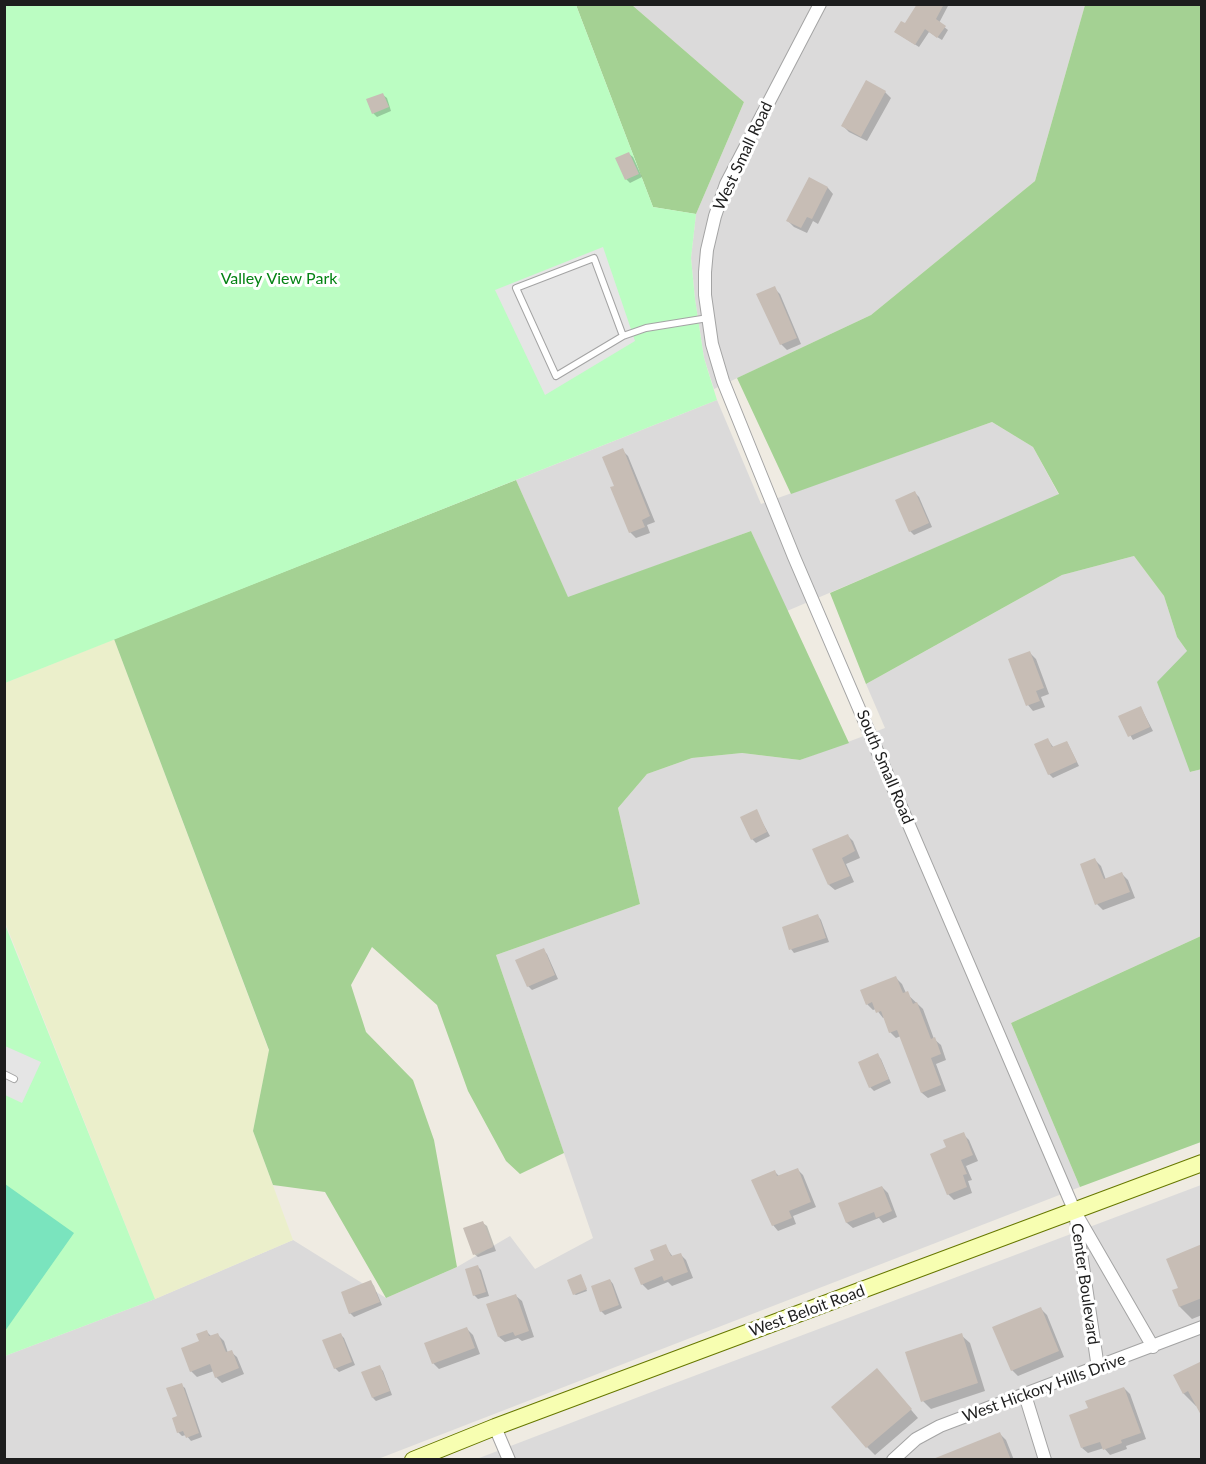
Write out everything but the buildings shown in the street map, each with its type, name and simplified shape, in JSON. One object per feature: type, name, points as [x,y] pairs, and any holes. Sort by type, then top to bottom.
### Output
[{"type":"main road","name":"West Beloit Road","points":[[413,1460],[495,1427],[1202,1163]]},
{"type":"street","name":"West Small Road","points":[[708,318],[705,295],[707,250],[726,184],[820,4]]},
{"type":"street","name":"South Small Road","points":[[708,318],[712,344],[723,381],[794,557],[1075,1212]]},
{"type":"street","name":"Center Boulevard","points":[[1075,1212],[1153,1347]]},
{"type":"street","name":"Center Boulevard","points":[[1075,1212],[1098,1368]]},
{"type":"street","name":"West Hickory Hills Drive","points":[[893,1460],[916,1439],[940,1426],[1202,1327]]},
{"type":"street","points":[[1025,1395],[1045,1460]]},
{"type":"street","points":[[495,1427],[508,1460]]},
{"type":"lane","points":[[623,336],[594,258],[516,288],[556,376],[623,336],[646,328],[708,318]]},
{"type":"lane","points":[[4,1074],[14,1079]]},
{"type":"shaded area","points":[[632,5],[1085,5],[1035,181],[871,315],[714,389],[704,358],[691,258],[696,214],[744,102]]},
{"type":"shaded area","points":[[603,247],[635,341],[545,395],[495,290]]},
{"type":"shaded area","points":[[717,400],[761,504],[992,422],[1033,447],[1059,495],[787,611],[751,531],[568,598],[516,480]]},
{"type":"shaded area","points":[[1134,556],[1164,596],[1177,637],[1187,651],[1191,772],[1201,769],[1201,936],[1011,1023],[1080,1187],[378,1459],[5,1460],[5,1356],[155,1299],[293,1240],[386,1298],[457,1267],[510,1236],[535,1269],[593,1238],[496,955],[640,904],[618,808],[647,774],[692,758],[742,753],[800,760],[885,728],[866,684],[1062,575]]},
{"type":"shaded area","points":[[5,1046],[41,1062],[22,1103],[5,1095]]},
{"type":"shaded area","points":[[1201,1185],[1201,1459],[474,1460],[662,1388]]},
{"type":"green space","name":"Valley View Park","points":[[5,5],[576,5],[653,207],[696,214],[691,258],[695,299],[704,358],[717,400],[5,683]]},
{"type":"green space","points":[[576,5],[632,5],[744,102],[696,214],[653,207]]},
{"type":"green space","points":[[1085,5],[1201,5],[1202,769],[1190,772],[1157,682],[1187,651],[1177,637],[1164,596],[1134,556],[1062,575],[866,684],[830,593],[1059,494],[1033,447],[992,422],[791,494],[737,378],[871,315],[1035,181]]},
{"type":"green space","points":[[516,480],[568,597],[751,531],[849,743],[800,760],[742,753],[692,758],[647,774],[618,808],[640,904],[496,955],[564,1153],[520,1174],[506,1161],[468,1091],[437,1005],[372,947],[351,985],[366,1032],[413,1080],[434,1140],[457,1267],[386,1298],[325,1192],[273,1185],[253,1131],[269,1050],[114,639]]},
{"type":"green space","points":[[114,639],[269,1051],[253,1131],[293,1240],[155,1299],[5,922],[5,683]]},
{"type":"green space","points":[[4,922],[155,1299],[5,1356],[4,1356]]},
{"type":"green space","points":[[1201,936],[1201,1142],[1080,1187],[1011,1023]]},
{"type":"green space","points":[[5,1184],[74,1233],[5,1331]]}]
